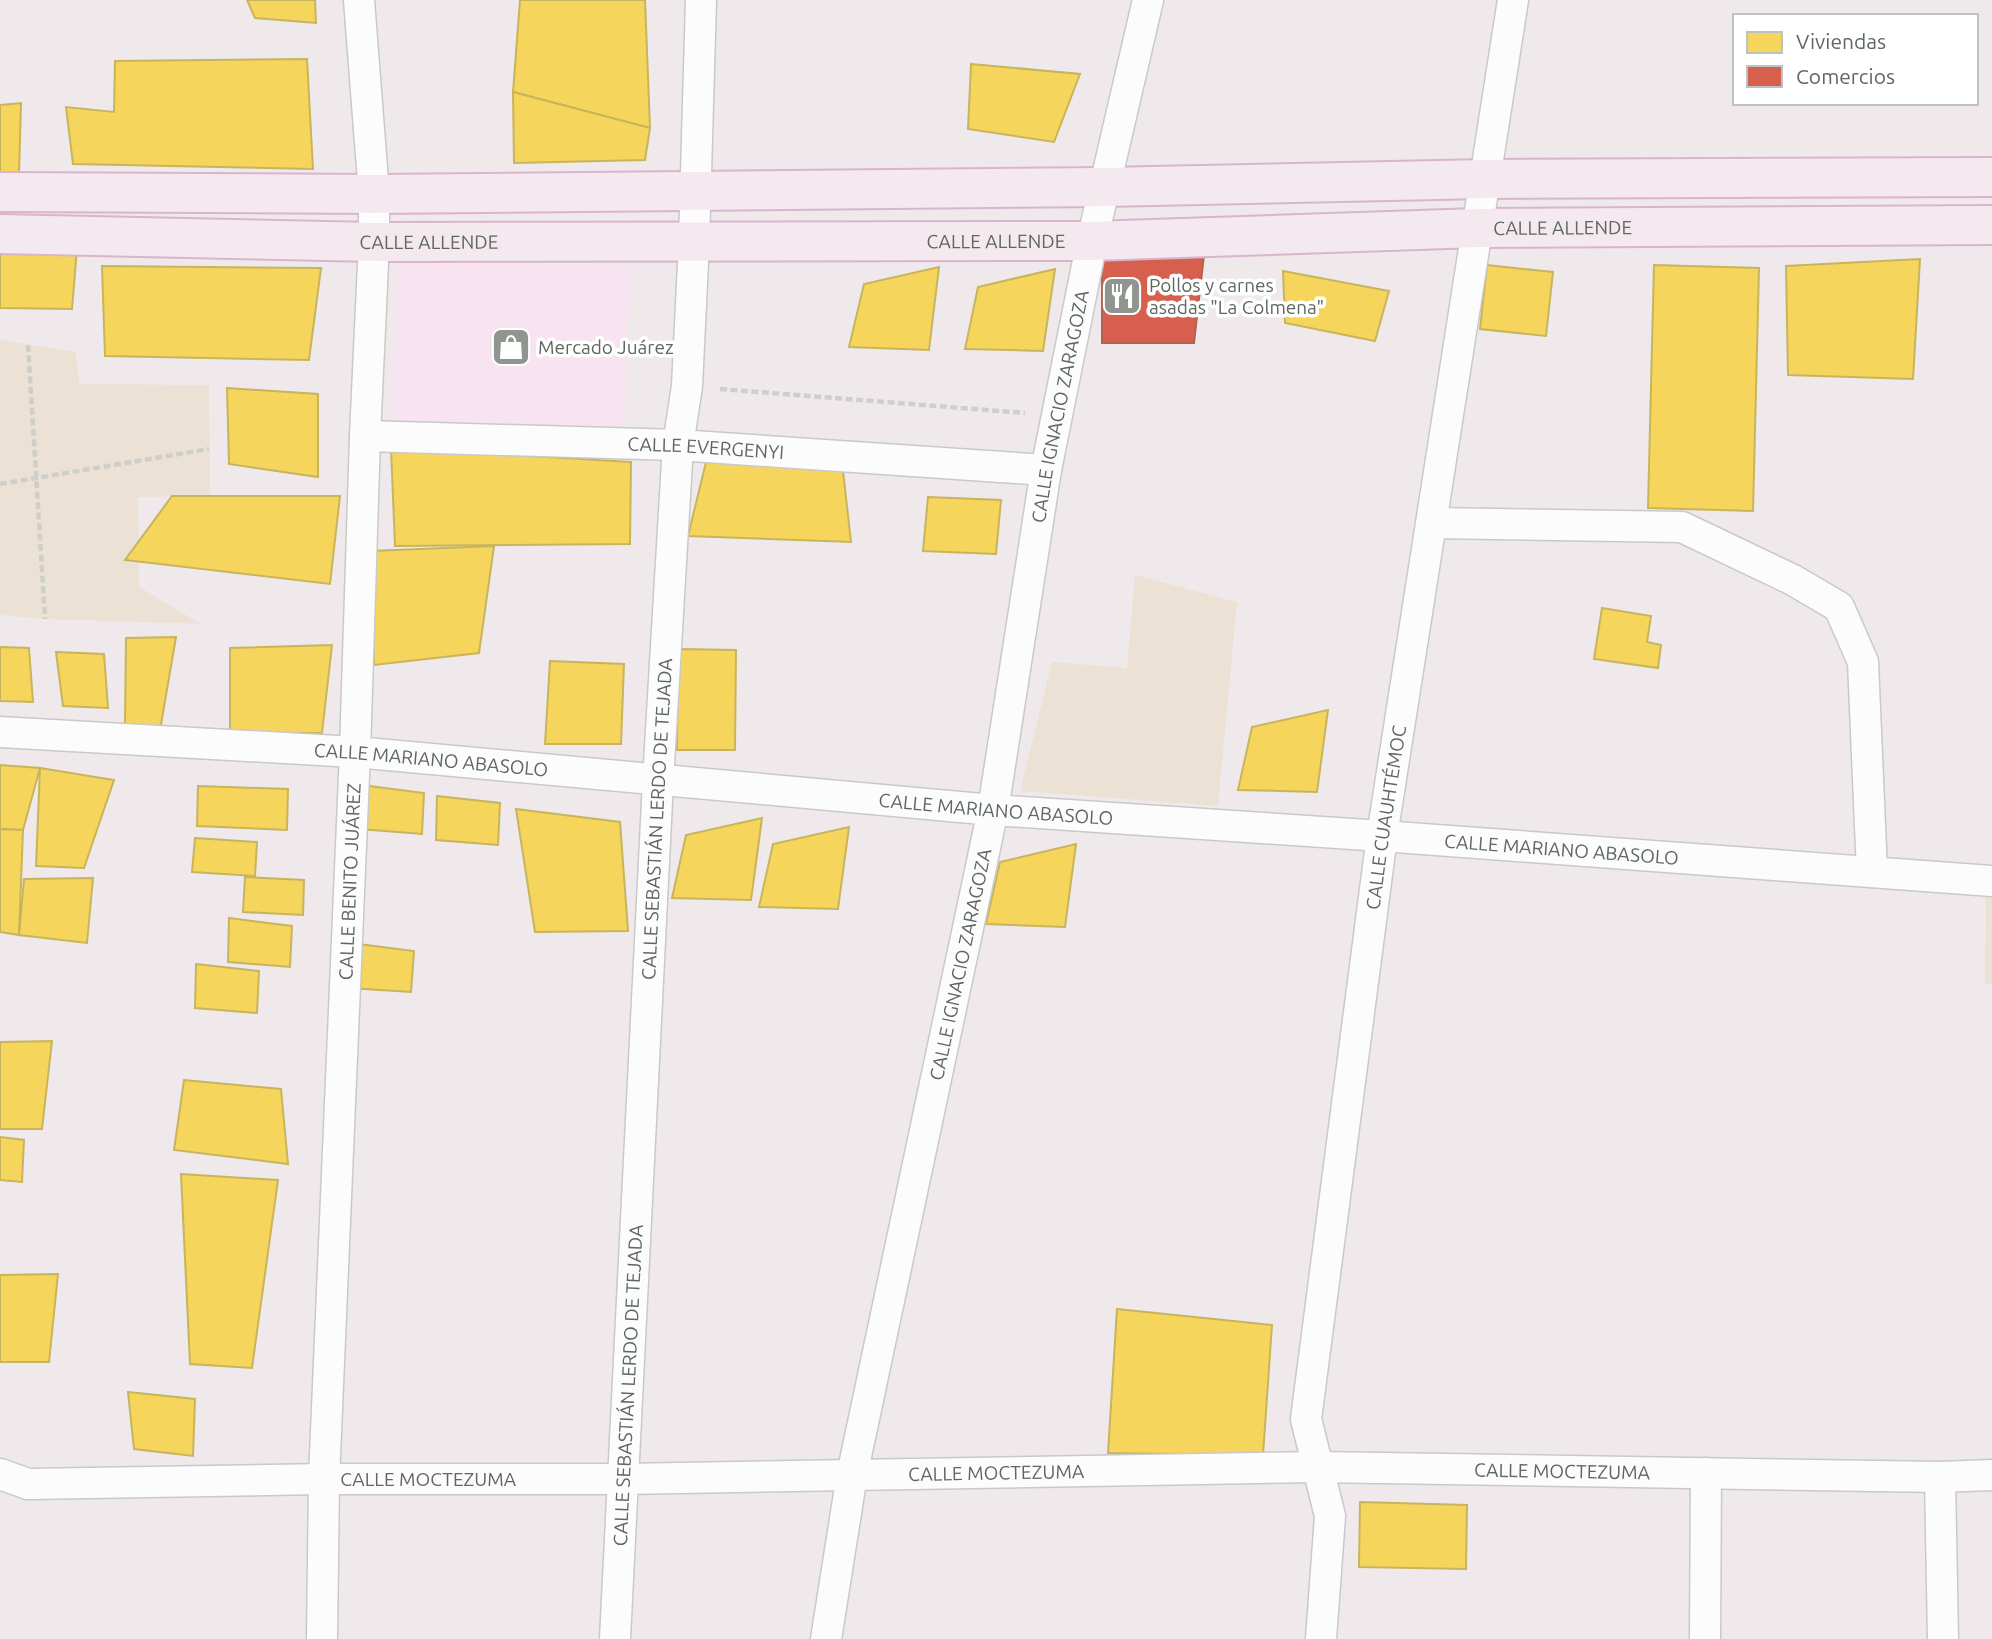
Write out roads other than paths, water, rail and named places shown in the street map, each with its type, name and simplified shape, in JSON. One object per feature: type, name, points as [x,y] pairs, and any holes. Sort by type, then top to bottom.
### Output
[{"type":"main road","points":[[0,192],[374,194],[1106,187],[1486,179],[1992,177]]},
{"type":"main road","name":"CALLE ALLENDE","points":[[0,234],[374,242],[1093,241],[1477,228],[1992,225]]},
{"type":"street","name":"CALLE BENITO JUÁREZ","points":[[322,1639],[324,1479],[374,242],[374,194],[359,0]]},
{"type":"street","name":"CALLE SEBASTIÁN LERDO DE TEJADA","points":[[615,1639],[657,781],[678,445],[687,386],[701,0]]},
{"type":"street","name":"CALLE IGNACIO ZARAGOZA","points":[[826,1639],[852,1475],[993,810],[1046,470],[1093,241],[1148,0]]},
{"type":"street","name":"CALLE CUAUHTÉMOC","points":[[1321,1639],[1330,1516],[1306,1419],[1382,836],[1513,0]]},
{"type":"street","name":"CALLE EVERGENYI","points":[[365,436],[678,445],[1046,470]]},
{"type":"street","points":[[1432,523],[1682,527],[1793,580],[1839,607],[1863,662],[1872,872]]},
{"type":"street","name":"CALLE MARIANO ABASOLO","points":[[0,732],[355,751],[993,810],[1992,880]]},
{"type":"street","name":"CALLE MOCTEZUMA","points":[[0,1474],[28,1483],[624,1479],[1317,1467],[1992,1475]]},
{"type":"street","points":[[1705,1639],[1706,1473]]},
{"type":"street","points":[[1940,1476],[1943,1639]]},
{"type":"place","name":"Pollos y carnes asadas \"La Colmena\"","points":[[1122,296]]},
{"type":"place","name":"Mercado Juárez","points":[[511,347]]}]
